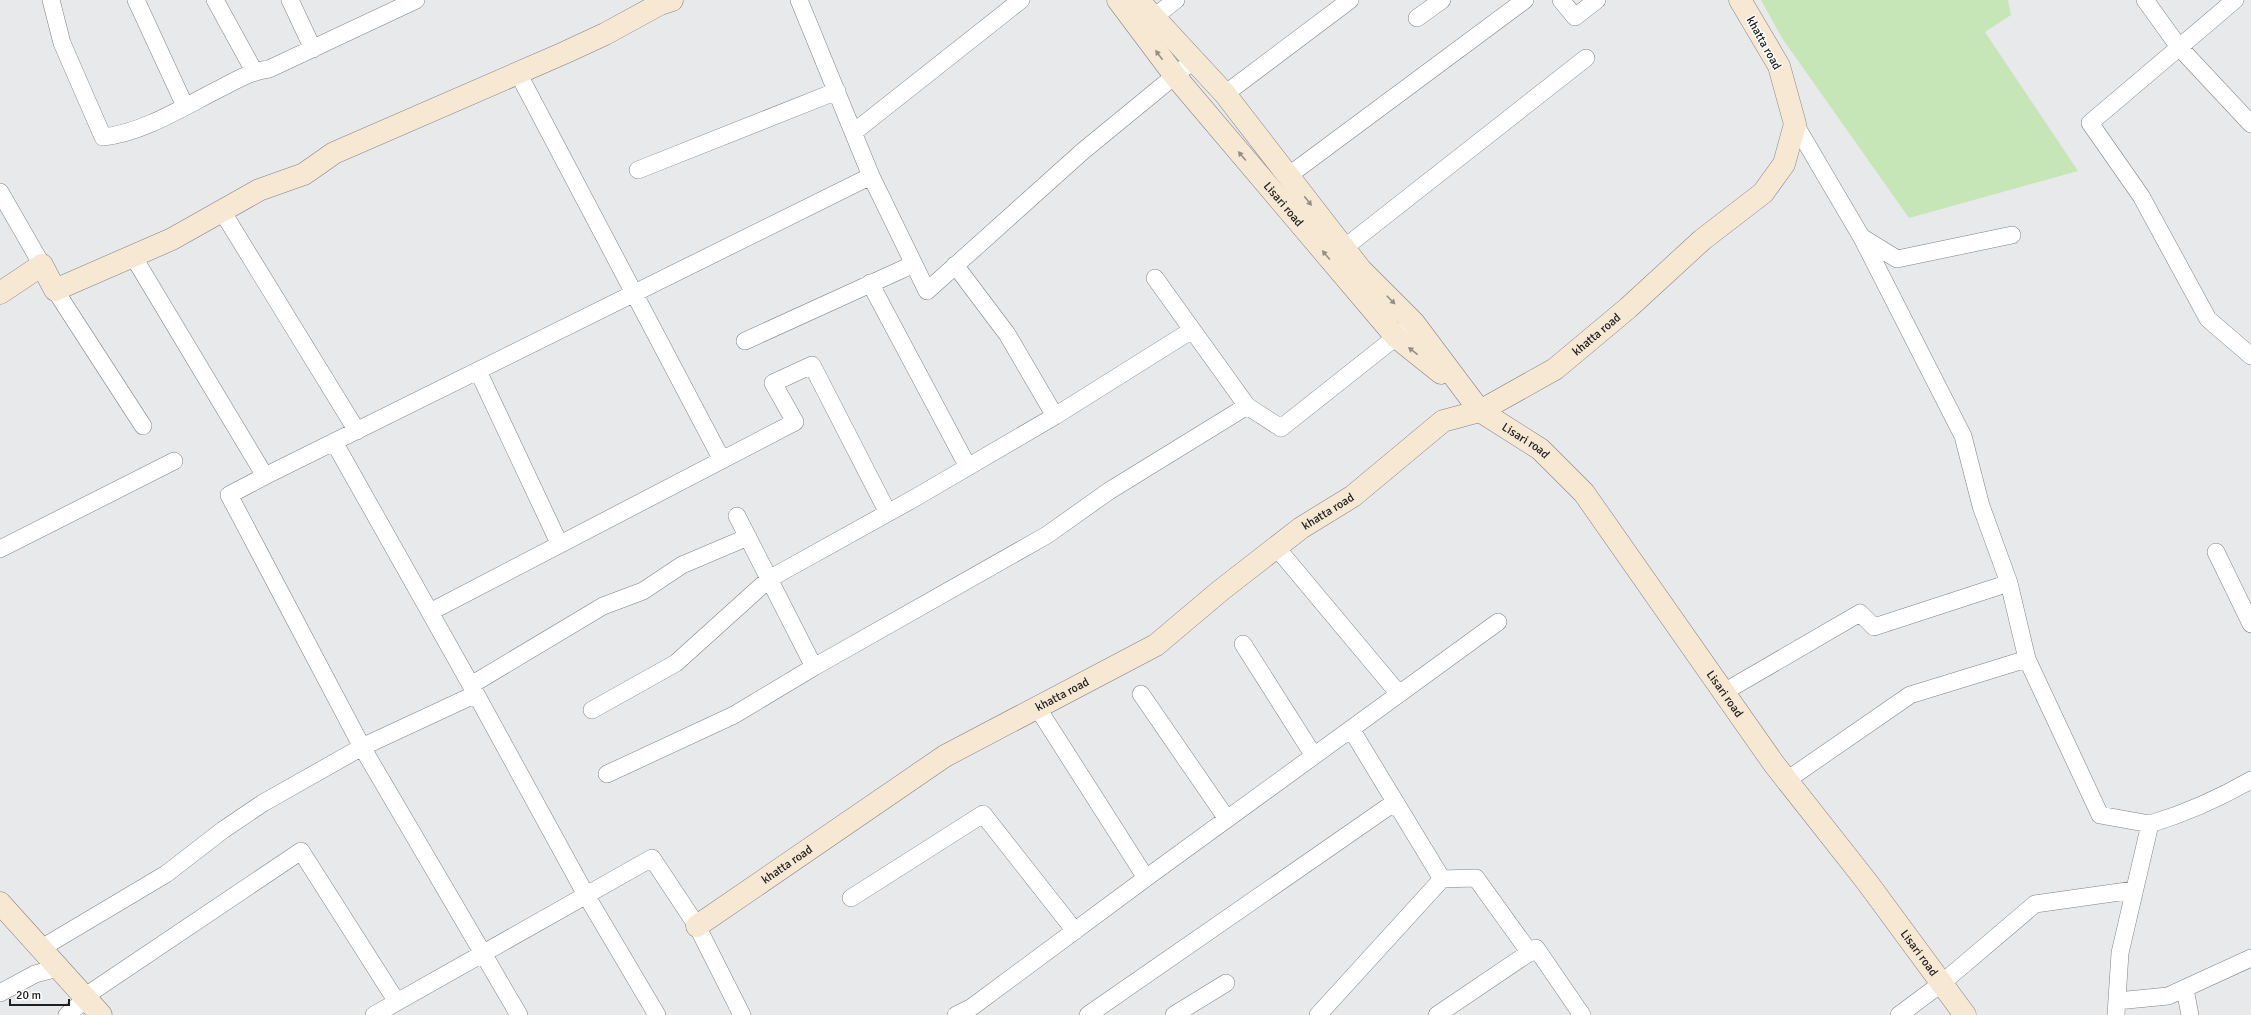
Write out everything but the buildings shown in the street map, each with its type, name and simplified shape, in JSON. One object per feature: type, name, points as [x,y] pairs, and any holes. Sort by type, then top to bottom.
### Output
[{"type":"street","points":[[51,0],[62,44],[103,137],[123,135],[254,71],[269,68],[313,49],[416,0]]},
{"type":"street","points":[[136,0],[185,106]]},
{"type":"street","points":[[215,0],[254,71]]},
{"type":"street","points":[[290,0],[313,49]]},
{"type":"street","points":[[55,290],[74,284],[172,239],[259,190],[304,174],[334,153],[378,135],[434,108],[475,94],[605,34],[660,4],[672,0]]},
{"type":"street","points":[[799,0],[871,176],[927,291],[1083,151],[1194,60]]},
{"type":"street","points":[[854,132],[1022,0]]},
{"type":"street","name":"Lisari road","points":[[1118,0],[1175,76],[1396,337],[1466,392]]},
{"type":"street","name":"Lisari road","points":[[1138,0],[1225,94],[1361,270],[1414,323],[1480,411],[1540,449],[1584,493],[1787,780],[1867,882],[1965,1015]]},
{"type":"street","points":[[1154,17],[1176,0]]},
{"type":"street","points":[[1225,94],[1350,0]]},
{"type":"street","points":[[1417,18],[1442,0]]},
{"type":"street","points":[[1288,176],[1525,0]]},
{"type":"street","points":[[1561,0],[1575,17],[1597,0]]},
{"type":"street","name":"khatta road","points":[[697,926],[945,756],[1156,645],[1220,590],[1301,528],[1353,496],[1443,421],[1480,411],[1556,369],[1628,308],[1702,240],[1763,193],[1784,164],[1795,124],[1779,66],[1740,0]]},
{"type":"street","points":[[2145,0],[2179,47],[2251,124]]},
{"type":"street","points":[[2235,0],[2090,123],[2141,196],[2208,319],[2251,356]]},
{"type":"street","points":[[1344,248],[1586,58]]},
{"type":"street","points":[[518,74],[722,460]]},
{"type":"street","points":[[638,170],[837,91]]},
{"type":"street","points":[[1795,124],[1862,238],[1963,436],[1981,506],[2009,583],[2027,659],[2100,815],[2150,824],[2185,813],[2217,799],[2251,780]]},
{"type":"street","points":[[519,1015],[362,747],[229,495],[871,176]]},
{"type":"street","points":[[0,192],[55,290],[143,426]]},
{"type":"street","points":[[222,211],[357,431]]},
{"type":"street","points":[[1862,238],[1897,259],[2012,235]]},
{"type":"street","points":[[133,256],[265,476]]},
{"type":"street","points":[[745,341],[870,282],[914,264]]},
{"type":"street","points":[[0,293],[42,265]]},
{"type":"street","points":[[955,266],[1007,334],[1055,416]]},
{"type":"street","points":[[1155,278],[1247,406],[1281,428],[1414,323]]},
{"type":"street","points":[[870,282],[968,467]]},
{"type":"street","points":[[592,710],[676,663],[769,579],[888,513],[1055,416],[1192,330]]},
{"type":"street","points":[[430,612],[559,543],[795,422],[773,383],[812,365],[888,513]]},
{"type":"street","points":[[478,371],[559,543]]},
{"type":"street","points":[[607,774],[734,715],[814,667],[1047,535],[1109,491],[1247,406]]},
{"type":"street","points":[[334,442],[473,689],[586,895],[657,1015]]},
{"type":"street","points":[[0,549],[174,461]]},
{"type":"street","points":[[737,516],[814,667]]},
{"type":"street","points":[[40,949],[166,874],[223,830],[263,803],[362,747],[473,689],[603,606],[643,591],[682,565],[748,537]]},
{"type":"street","points":[[1276,547],[1399,694]]},
{"type":"street","points":[[2216,552],[2251,624]]},
{"type":"street","points":[[1724,692],[1860,613],[1874,627],[2009,583]]},
{"type":"street","points":[[956,1015],[978,1011],[1075,931],[1498,622]]},
{"type":"street","points":[[1243,644],[1314,756]]},
{"type":"street","points":[[1787,780],[1910,695],[2027,659]]},
{"type":"street","points":[[1141,694],[1227,819]]},
{"type":"street","points":[[1037,707],[1146,878]]},
{"type":"street","points":[[1351,730],[1442,879]]},
{"type":"street","points":[[1088,1015],[1395,802]]},
{"type":"street","points":[[851,898],[983,814],[1075,931]]},
{"type":"street","points":[[2150,824],[2120,952],[2117,1008],[2168,996],[2251,958]]},
{"type":"street","points":[[67,1015],[85,998],[301,851],[397,1002]]},
{"type":"street","points":[[374,1015],[652,858],[697,926],[742,1015]]},
{"type":"street","points":[[1318,1015],[1442,879],[1476,878],[1530,953]]},
{"type":"street","points":[[1899,1015],[1942,983],[2035,904],[2134,890]]},
{"type":"street","points":[[0,903],[101,1015]]},
{"type":"street","points":[[1437,1015],[1536,948],[1582,1015]]},
{"type":"street","points":[[0,993],[35,974],[58,968]]},
{"type":"street","points":[[1174,1015],[1226,983]]},
{"type":"street","points":[[2185,989],[2190,1015]]},
{"type":"green space","points":[[1761,0],[2008,0],[2011,15],[1985,32],[2078,171],[1909,218],[1782,38]]}]
